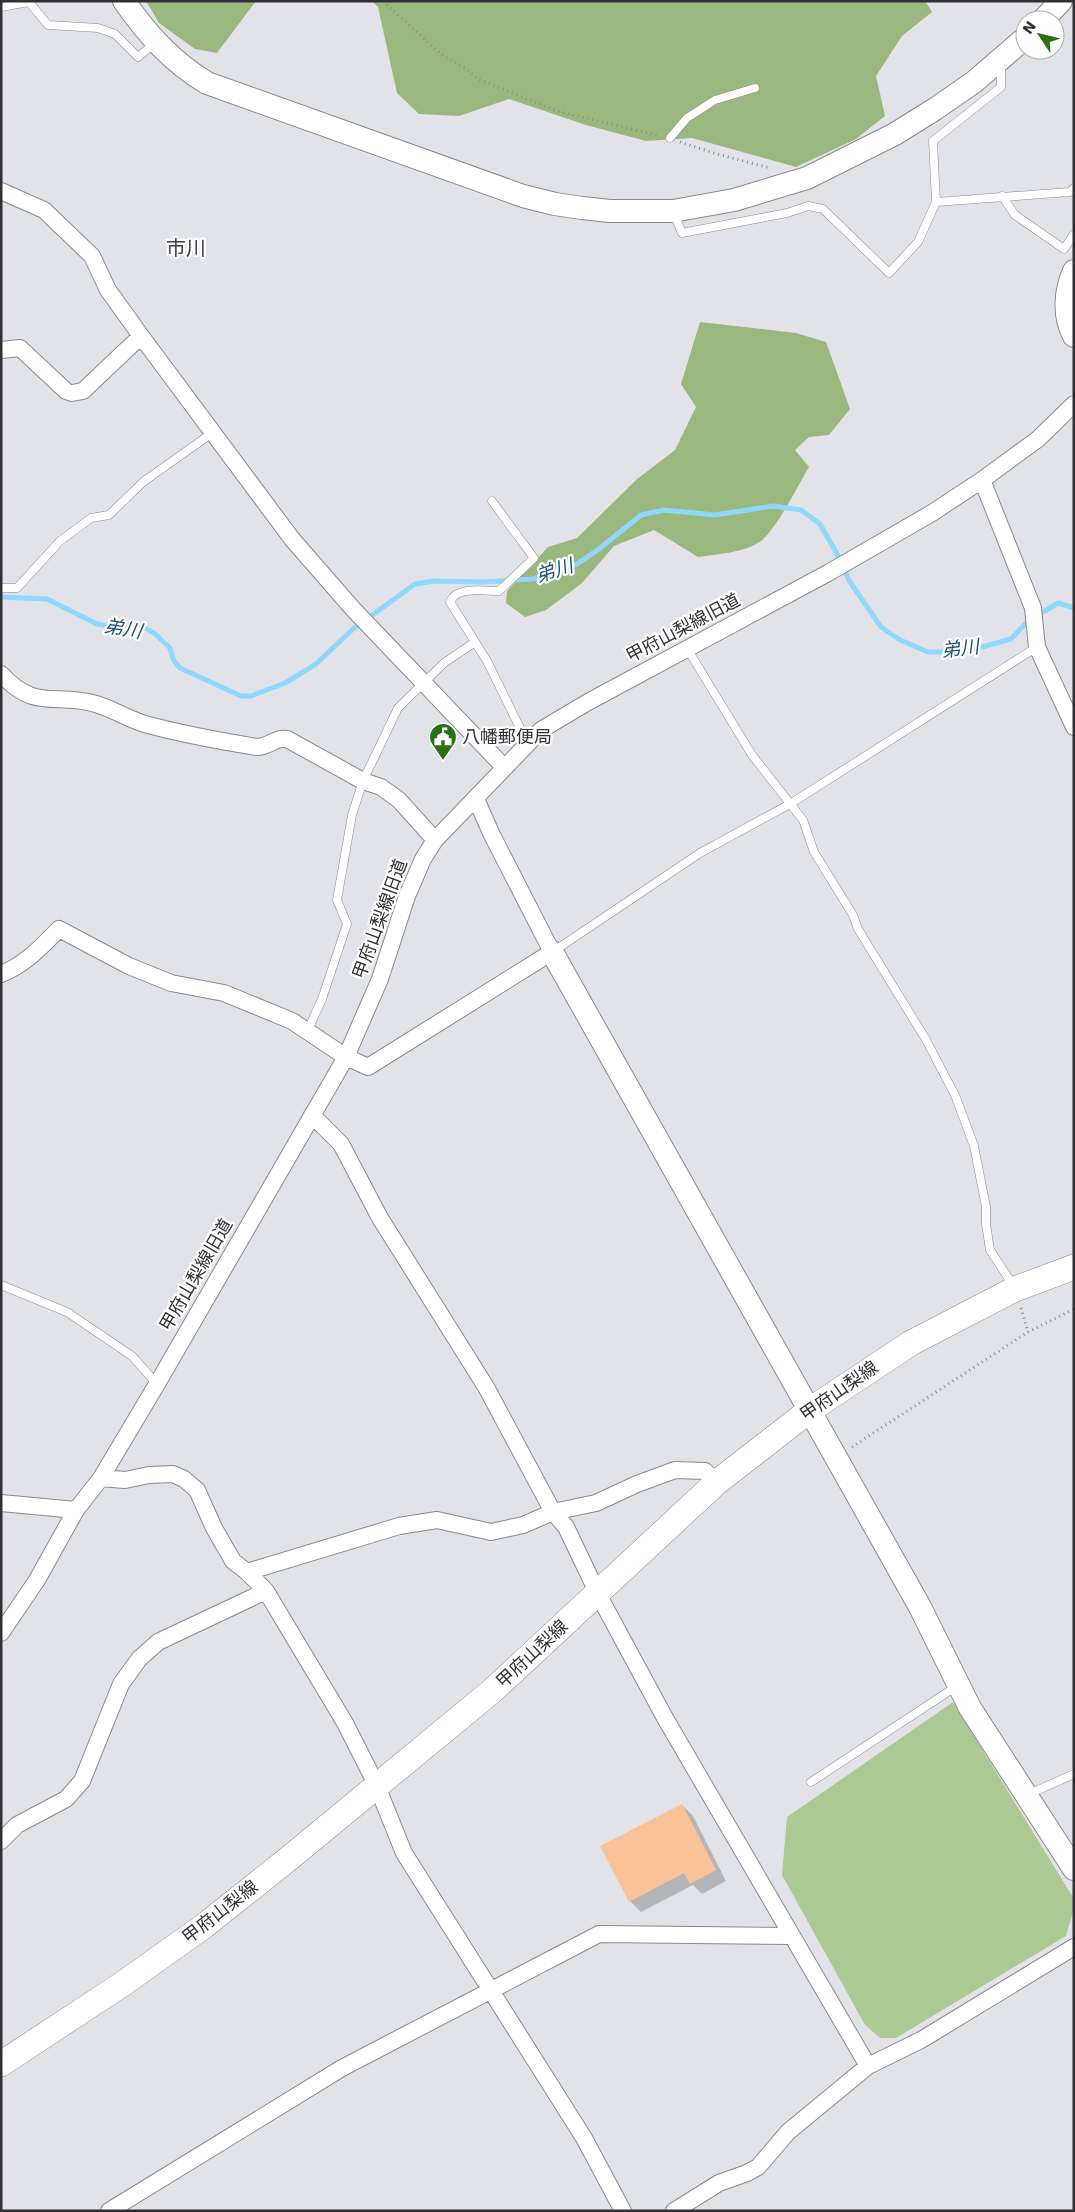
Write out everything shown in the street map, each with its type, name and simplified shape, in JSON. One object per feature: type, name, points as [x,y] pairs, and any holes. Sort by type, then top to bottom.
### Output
[{"type":"main road","name":"甲府山梨線","points":[[1,2064],[124,1983],[204,1926],[492,1691],[716,1483],[810,1410],[911,1343],[1015,1289],[1074,1268]]},
{"type":"street","points":[[124,1],[156,42],[182,67],[207,83],[523,196],[582,208],[673,211],[734,200],[807,178],[895,134],[935,110],[1015,47]]},
{"type":"street","points":[[1053,10],[1062,1]]},
{"type":"street","points":[[1,191],[44,210],[92,256],[108,290],[292,539],[353,609],[504,767]]},
{"type":"street","points":[[1074,271],[1066,296],[1066,313],[1074,336]]},
{"type":"street","points":[[1,350],[20,348],[66,391],[72,393],[83,391],[141,336]]},
{"type":"street","name":"甲府山梨線旧道","points":[[1,1633],[37,1580],[76,1510],[101,1478],[158,1384],[217,1277],[346,1057],[380,979],[407,896],[423,858],[435,840],[541,730],[588,702],[688,650],[859,556],[932,513],[982,480],[1038,439],[1074,404]]},
{"type":"street","points":[[982,480],[1034,608],[1037,641],[1074,727]]},
{"type":"street","points":[[1,674],[12,685],[30,696],[52,700],[78,700],[96,704],[144,724],[257,747],[262,747],[277,739],[287,739],[363,781],[381,787],[400,800],[435,840]]},
{"type":"street","points":[[476,799],[492,835],[552,952],[810,1410],[834,1457],[920,1607],[970,1708],[1025,1796],[1074,1869]]},
{"type":"street","points":[[1,974],[18,966],[30,957],[58,929],[129,966],[171,983],[224,993],[292,1021],[346,1057],[368,1067],[552,952]]},
{"type":"street","points":[[312,1115],[341,1144],[380,1218],[486,1387],[553,1512],[566,1527],[598,1594],[665,1718],[868,2066]]},
{"type":"street","points":[[247,1572],[399,1526],[437,1520],[491,1532],[523,1525],[553,1512],[596,1503],[637,1484],[675,1470],[705,1471],[716,1483]]},
{"type":"street","points":[[101,1478],[125,1480],[149,1474],[173,1474],[184,1479],[197,1490],[214,1528],[233,1561],[266,1591],[345,1723],[377,1786],[404,1853],[584,2138],[623,2211]]},
{"type":"street","points":[[1,1503],[76,1510]]},
{"type":"street","points":[[1,1841],[17,1825],[66,1800],[82,1781],[121,1684],[138,1659],[158,1642],[266,1591]]},
{"type":"street","points":[[109,2211],[342,2068],[599,1934],[791,1936]]},
{"type":"street","points":[[674,2211],[718,2183],[758,2167],[788,2132],[868,2066],[921,2040],[1074,1946]]},
{"type":"lane","points":[[1,7],[29,2],[48,26],[98,28],[114,34],[138,57],[156,42]]},
{"type":"lane","points":[[673,211],[682,233],[787,213],[808,206],[823,209],[889,273],[918,242],[936,202],[933,141],[1000,87],[1001,60]]},
{"type":"lane","points":[[670,138],[688,118],[715,100],[755,88]]},
{"type":"lane","points":[[936,202],[1070,192],[1074,188]]},
{"type":"lane","points":[[1002,196],[1015,215],[1064,250],[1074,234]]},
{"type":"lane","points":[[1,588],[17,588],[60,541],[91,518],[108,515],[143,482],[212,433]]},
{"type":"lane","points":[[492,500],[534,558],[499,591],[460,592],[452,597],[450,602],[487,661],[522,732],[531,740]]},
{"type":"lane","points":[[552,952],[700,853],[790,804],[1037,641]]},
{"type":"lane","points":[[308,1030],[322,999],[347,924],[337,900],[352,814],[363,781],[398,708],[444,663],[475,642]]},
{"type":"lane","points":[[688,650],[752,755],[803,820],[814,852],[853,915],[858,929],[925,1038],[955,1095],[974,1146],[986,1207],[986,1224],[990,1250],[1015,1289]]},
{"type":"lane","points":[[1,1285],[67,1312],[132,1356],[158,1384]]},
{"type":"lane","points":[[811,1782],[958,1685]]},
{"type":"lane","points":[[1025,1796],[1074,1774]]},
{"type":"path","points":[[383,1],[442,55],[465,68],[478,79],[557,111],[670,138],[717,154],[771,168]]},
{"type":"path","points":[[834,1457],[862,1442],[1028,1332],[1074,1309]]},
{"type":"green space","points":[[146,1],[256,1],[217,53],[195,49],[159,23]]},
{"type":"green space","points":[[372,1],[925,1],[932,12],[902,36],[876,76],[885,116],[856,139],[796,167],[692,138],[646,141],[586,125],[509,99],[459,116],[419,114],[397,93],[378,7]]},
{"type":"green space","points":[[700,322],[796,333],[826,342],[850,409],[829,435],[809,437],[795,450],[809,467],[780,518],[761,541],[739,551],[698,557],[654,530],[614,546],[582,583],[546,610],[525,617],[506,603],[507,591],[548,547],[577,538],[636,480],[675,450],[696,407],[681,384]]},
{"type":"green space","points":[[953,1702],[1074,1899],[1074,1908],[1066,1936],[896,2038],[880,2038],[865,2025],[782,1875],[787,1817]]},
{"type":"building","points":[[682,1804],[716,1870],[690,1884],[684,1873],[629,1902],[600,1846]]},
{"type":"waterway","name":"弟川","points":[[1,597],[47,599],[97,624],[119,628],[144,627],[170,648],[174,661],[180,668],[241,696],[251,696],[285,683],[316,664],[353,629],[415,584],[434,581],[483,582],[533,579],[577,564],[641,515],[664,510],[715,515],[773,506],[801,510],[820,524],[850,582],[881,627],[900,640],[928,652],[964,652],[1011,639],[1028,621],[1058,603],[1074,608]]},
{"type":"place","name":"八幡郵便局","points":[[443,761]]},
{"type":"district","name":"市川","points":[[186,248]]}]
